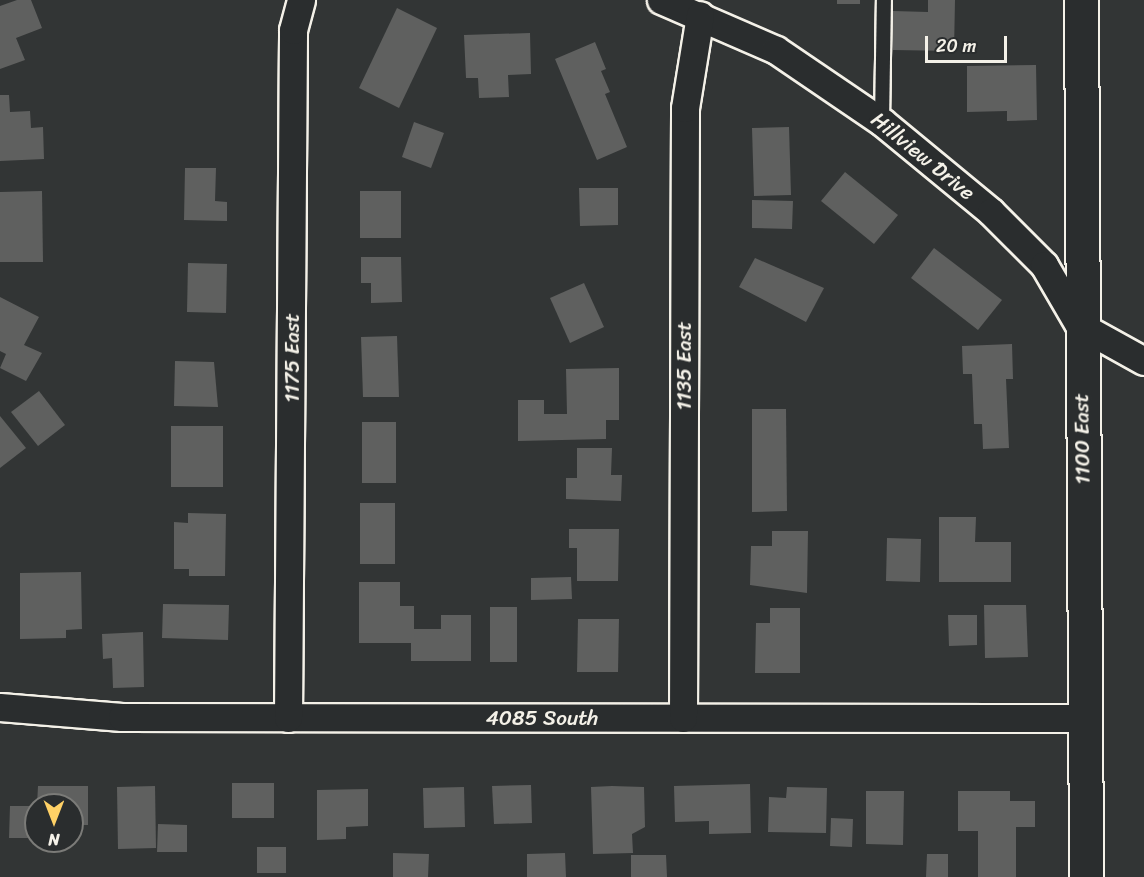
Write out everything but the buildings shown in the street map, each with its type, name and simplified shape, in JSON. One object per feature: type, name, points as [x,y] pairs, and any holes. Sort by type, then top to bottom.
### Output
[{"type":"street","name":"1175 East","points":[[288,718],[293,30],[301,0]]},
{"type":"street","name":"Hillview Drive","points":[[661,0],[776,50],[882,122],[991,212],[1044,265],[1079,325]]},
{"type":"street","name":"1100 East","points":[[1081,0],[1079,325],[1086,877]]},
{"type":"street","name":"1135 East","points":[[683,718],[685,108],[700,15]]},
{"type":"street","points":[[1079,325],[1144,361]]},
{"type":"street","name":"4085 South","points":[[0,707],[122,717],[1085,718]]},
{"type":"lane","points":[[882,122],[884,0]]}]
